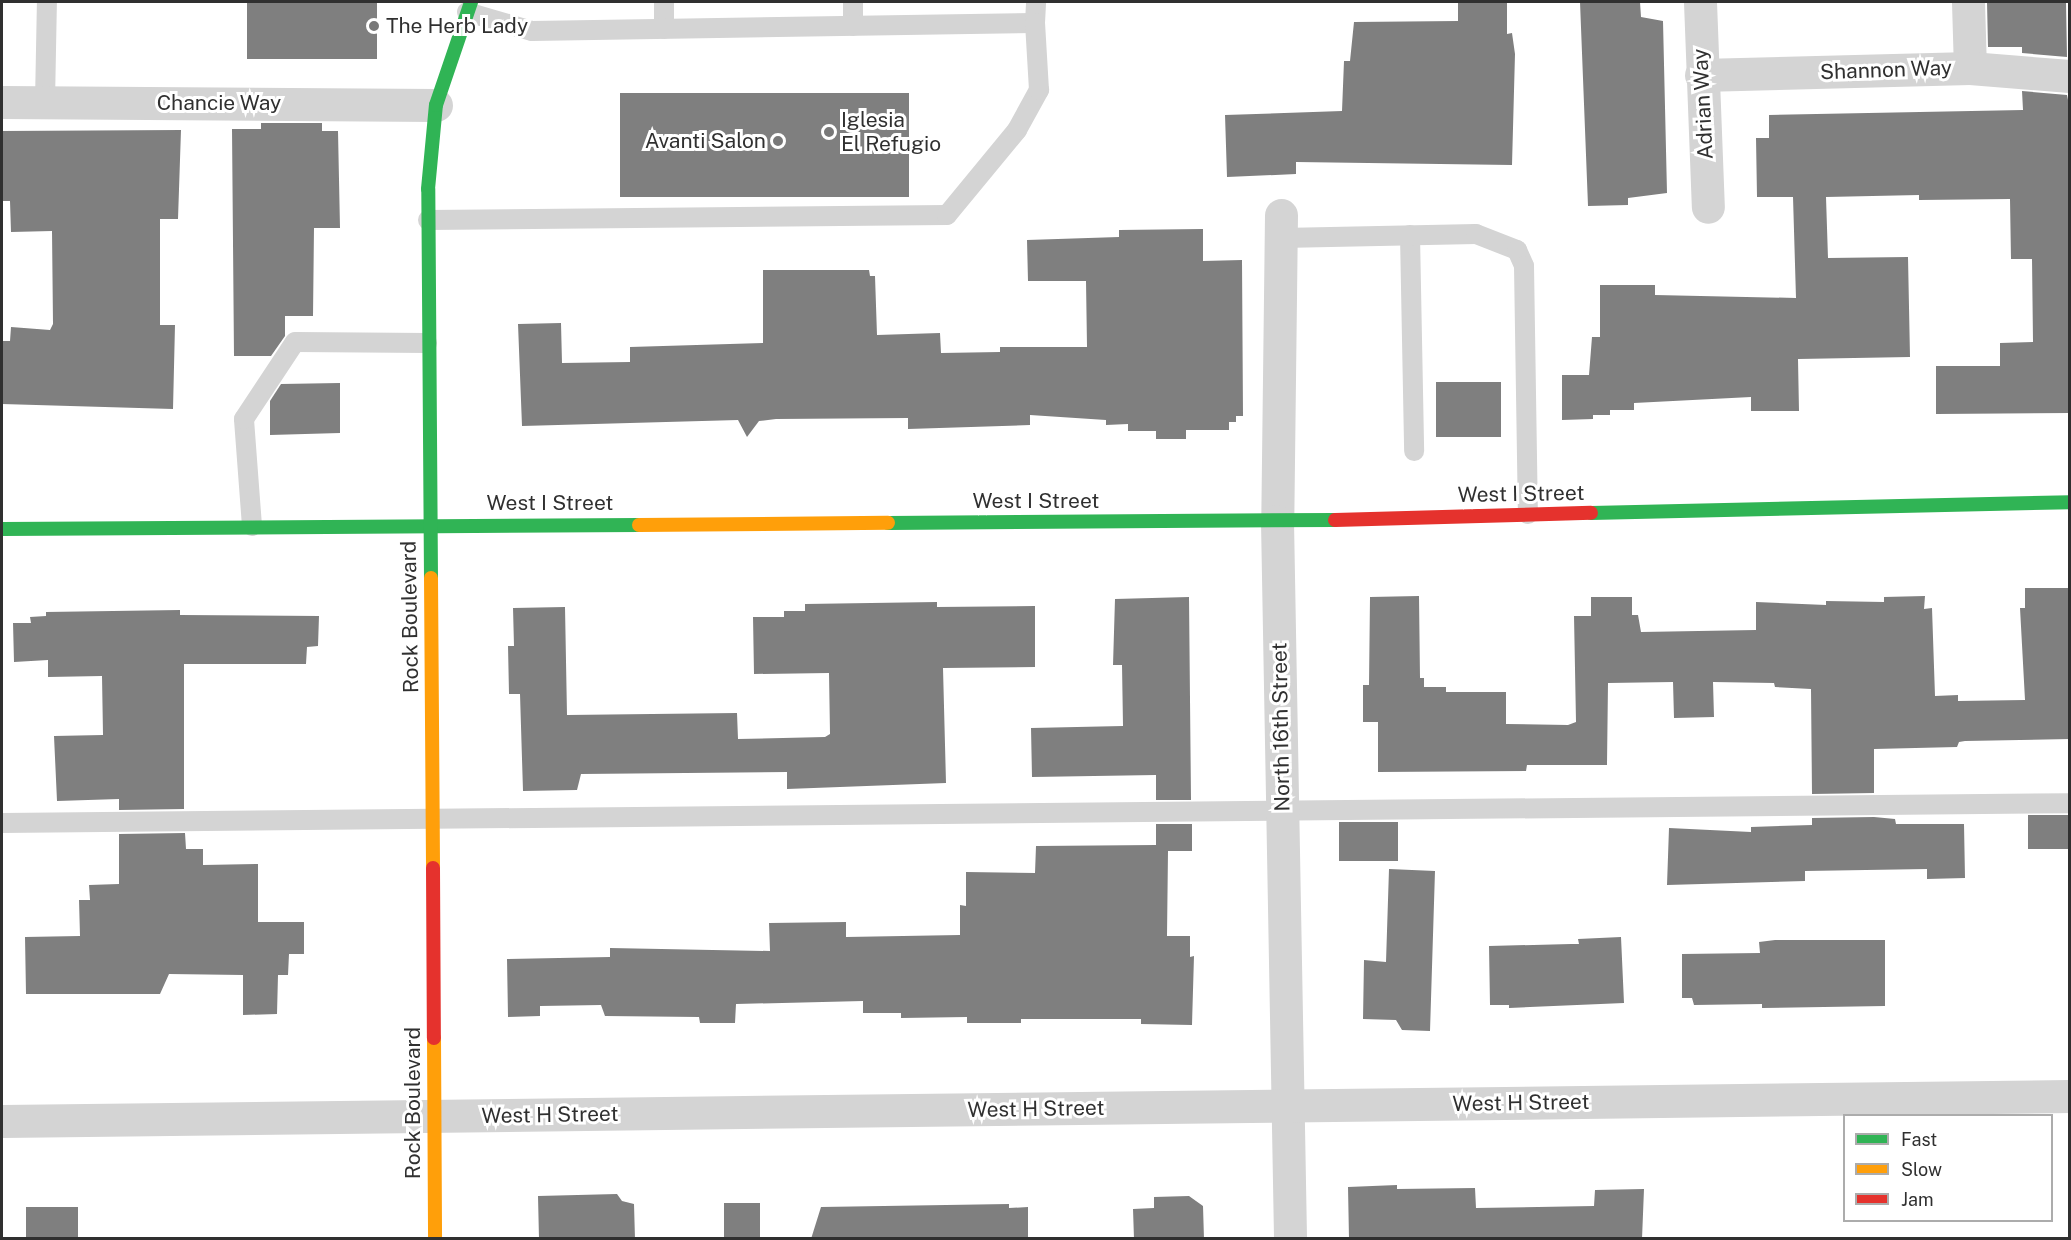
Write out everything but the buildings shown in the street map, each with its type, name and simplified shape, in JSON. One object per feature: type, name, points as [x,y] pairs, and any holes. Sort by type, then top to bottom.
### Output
[{"type":"street","name":"Adrian Way","points":[[1700,2],[1701,75],[1708,207]]},
{"type":"street","points":[[1968,2],[1970,68]]},
{"type":"street","name":"Rock Boulevard","points":[[435,1239],[434,818],[427,342],[428,220],[436,105],[469,7]]},
{"type":"street","name":"Shannon Way","points":[[1701,75],[1970,68],[2070,76]]},
{"type":"street","name":"Chancie Way","points":[[2,102],[436,105]]},
{"type":"street","name":"North 16th Street","points":[[1282,226],[1277,521],[1290,1239]]},
{"type":"street","name":"West I Street","points":[[2,529],[429,524],[1277,521],[2070,502]]},
{"type":"street","name":"West H Street","points":[[2,1121],[2070,1096]]},
{"type":"lane","points":[[45,102],[47,2]]},
{"type":"lane","points":[[664,2],[664,29]]},
{"type":"lane","points":[[853,2],[854,26]]},
{"type":"lane","points":[[428,220],[947,215],[1017,130],[1039,90],[1036,2]]},
{"type":"lane","points":[[469,7],[532,31],[1035,23]]},
{"type":"lane","points":[[1282,226],[1410,235],[1476,234],[1517,250],[1524,266],[1528,514]]},
{"type":"lane","points":[[1410,235],[1414,451]]},
{"type":"lane","points":[[252,526],[244,419],[295,342],[427,342]]},
{"type":"lane","points":[[2,823],[1282,808],[2070,803]]},
{"type":"traffic: fast","points":[[431,578],[428,189],[436,105],[471,2]]},
{"type":"traffic: fast","points":[[1591,513],[2070,502]]},
{"type":"traffic: fast","points":[[888,523],[1335,520]]},
{"type":"traffic: fast","points":[[2,529],[639,525]]},
{"type":"traffic: slow","points":[[639,525],[888,523]]},
{"type":"traffic: slow","points":[[431,578],[433,868]]},
{"type":"traffic: slow","points":[[434,1038],[435,1238]]},
{"type":"traffic: jam","points":[[1335,520],[1591,513]]},
{"type":"traffic: jam","points":[[433,868],[434,1038]]},
{"type":"place","name":"The Herb Lady","points":[[374,26]]},
{"type":"place","name":"Iglesia El Refugio","points":[[829,132]]},
{"type":"place","name":"Avanti Salon","points":[[778,141]]}]
